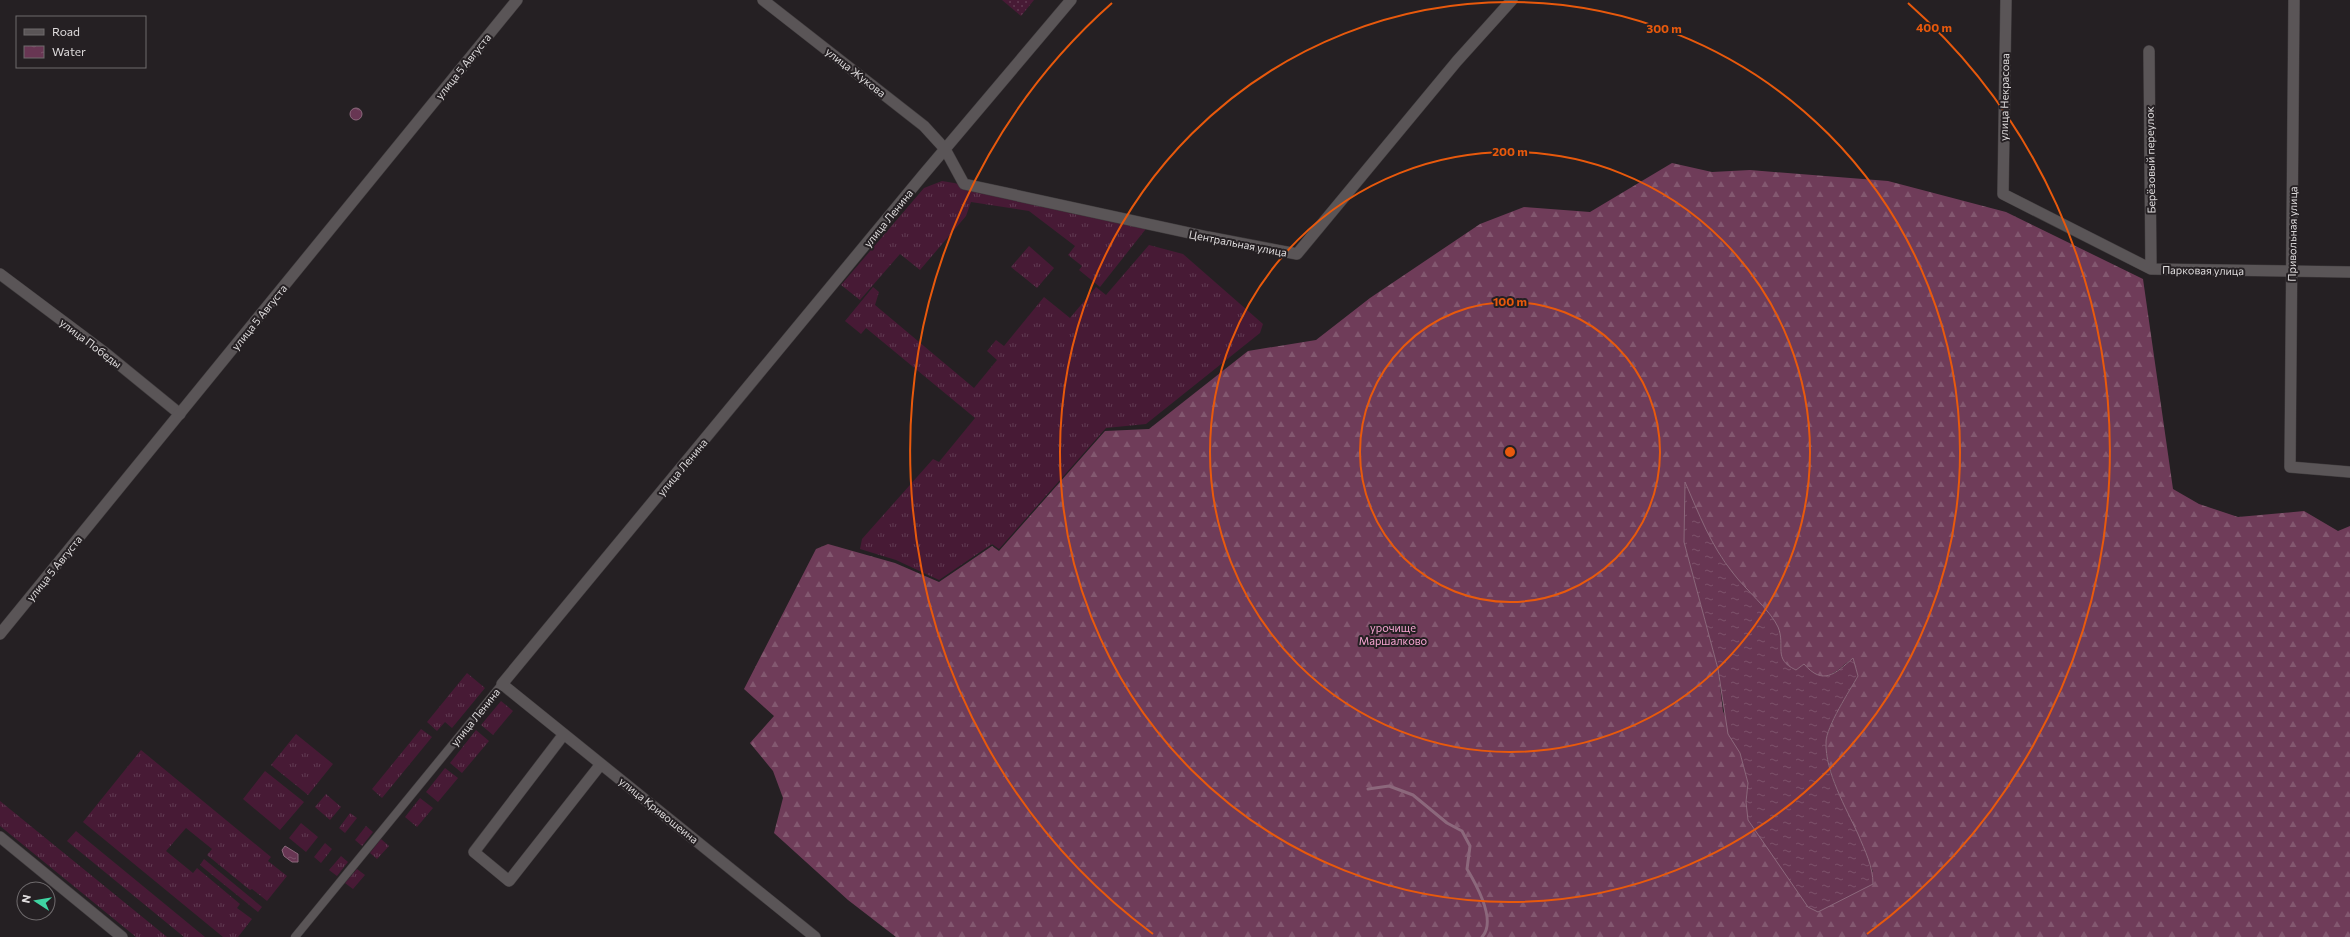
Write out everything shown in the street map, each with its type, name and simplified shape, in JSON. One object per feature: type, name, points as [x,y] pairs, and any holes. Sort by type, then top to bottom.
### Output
[{"type":"street","name":"улица 5 Августа","points":[[0,634],[517,0]]},
{"type":"street","name":"улица Жукова","points":[[763,0],[924,126],[945,149]]},
{"type":"street","name":"улица Ленина","points":[[295,937],[502,684],[945,149],[1071,0]]},
{"type":"street","name":"Центральная улица","points":[[945,149],[964,184],[1208,237],[1297,254],[1457,61],[1512,0]]},
{"type":"street","name":"улица Некрасова","points":[[2003,194],[2006,0]]},
{"type":"street","name":"Привольная улица","points":[[2294,0],[2290,468],[2350,472]]},
{"type":"street","name":"Берёзовый переулок","points":[[2149,51],[2151,269]]},
{"type":"street","name":"Парковая улица","points":[[2003,194],[2151,269],[2350,272]]},
{"type":"street","name":"улица Победы","points":[[0,274],[104,352],[180,414]]},
{"type":"street","name":"улица Кривошеина","points":[[502,684],[815,937]]},
{"type":"street","points":[[564,734],[474,852],[508,881],[601,764]]},
{"type":"street","points":[[0,837],[122,937]]},
{"type":"green space","points":[[1002,0],[1034,0],[1021,16]]},
{"type":"green space","name":"урочище Маршалково","points":[[1672,163],[1712,172],[1750,170],[1888,181],[2006,212],[2143,279],[2173,489],[2199,504],[2238,517],[2304,511],[2338,531],[2350,526],[2350,937],[896,937],[848,900],[774,833],[783,798],[773,771],[750,743],[774,716],[744,689],[816,549],[828,544],[895,563],[939,582],[992,546],[999,551],[1105,431],[1149,429],[1248,351],[1316,340],[1370,298],[1480,224],[1524,207],[1590,212]],"holes":[[[1685,483],[1709,538],[1732,573],[1765,611],[1781,643],[1780,654],[1786,666],[1796,670],[1804,664],[1817,675],[1823,676],[1829,675],[1853,658],[1858,676],[1830,728],[1826,742],[1827,756],[1831,772],[1844,807],[1873,872],[1746,802],[1748,783],[1740,753],[1723,711],[1718,669],[1684,542]]]},
{"type":"green space","points":[[942,181],[1149,225],[1100,287],[1079,270],[1082,266],[1068,255],[1075,246],[1029,211],[971,202],[966,216],[920,270],[900,254],[860,300],[841,285],[924,188]]},
{"type":"green space","points":[[1149,245],[1183,254],[1263,324],[1260,333],[1146,424],[1106,428],[999,549],[992,544],[939,580],[896,560],[860,549],[862,539],[933,459],[939,462],[975,418],[866,328],[861,334],[845,321],[873,287],[879,292],[875,305],[974,388],[997,360],[987,351],[996,340],[1004,346],[1044,297],[1070,318],[1096,287],[1106,295]]},
{"type":"green space","points":[[1029,246],[1054,268],[1037,288],[1011,267]]},
{"type":"green space","points":[[467,673],[485,688],[452,728],[445,722],[437,731],[427,722]]},
{"type":"green space","points":[[501,701],[513,711],[493,735],[481,725]]},
{"type":"green space","points":[[421,729],[432,737],[382,798],[372,789]]},
{"type":"green space","points":[[476,730],[489,741],[462,773],[450,763]]},
{"type":"green space","points":[[296,734],[333,764],[308,795],[271,765]]},
{"type":"green space","points":[[141,750],[271,857],[268,861],[287,876],[267,901],[252,889],[250,890],[207,855],[212,849],[186,828],[166,851],[193,873],[197,868],[240,904],[237,908],[252,919],[238,937],[223,937],[83,822]]},
{"type":"green space","points":[[445,768],[458,778],[438,802],[426,792]]},
{"type":"green space","points":[[265,771],[304,802],[280,830],[243,799]]},
{"type":"green space","points":[[326,794],[341,807],[330,820],[315,807]]},
{"type":"green space","points":[[420,798],[433,808],[417,827],[405,817]]},
{"type":"green space","points":[[0,801],[167,937],[136,937],[0,826]]},
{"type":"green space","points":[[350,813],[357,818],[345,833],[339,828]]},
{"type":"green space","points":[[301,823],[318,837],[306,852],[289,838]]},
{"type":"green space","points":[[366,826],[373,832],[362,846],[355,840]]},
{"type":"green space","points":[[76,831],[205,937],[184,937],[67,841]]},
{"type":"green space","points":[[381,839],[389,846],[377,859],[370,853]]},
{"type":"green space","points":[[325,843],[332,849],[321,863],[314,857]]},
{"type":"green space","points":[[341,856],[348,862],[337,876],[329,870]]},
{"type":"green space","points":[[204,859],[262,907],[258,912],[200,865]]},
{"type":"green space","points":[[357,869],[365,875],[353,889],[345,883]]},
{"type":"water","points":[[356,108],[360,110],[362,114],[360,118],[356,120],[352,118],[350,114],[352,110]]},
{"type":"water","points":[[1685,482],[1706,529],[1725,563],[1775,621],[1780,634],[1781,652],[1784,661],[1796,670],[1804,664],[1817,675],[1823,676],[1835,673],[1853,658],[1858,676],[1830,727],[1826,742],[1827,754],[1837,790],[1868,859],[1872,871],[1873,884],[1818,912],[1808,907],[1748,820],[1746,802],[1748,783],[1740,753],[1728,734],[1718,669],[1684,542]]},
{"type":"water","points":[[285,846],[298,854],[298,862],[292,862],[284,856],[282,850]]},
{"type":"waterway","points":[[1368,789],[1389,786],[1413,795],[1447,823],[1462,831],[1470,846],[1467,869],[1480,893],[1486,912],[1486,930],[1482,937]]}]
